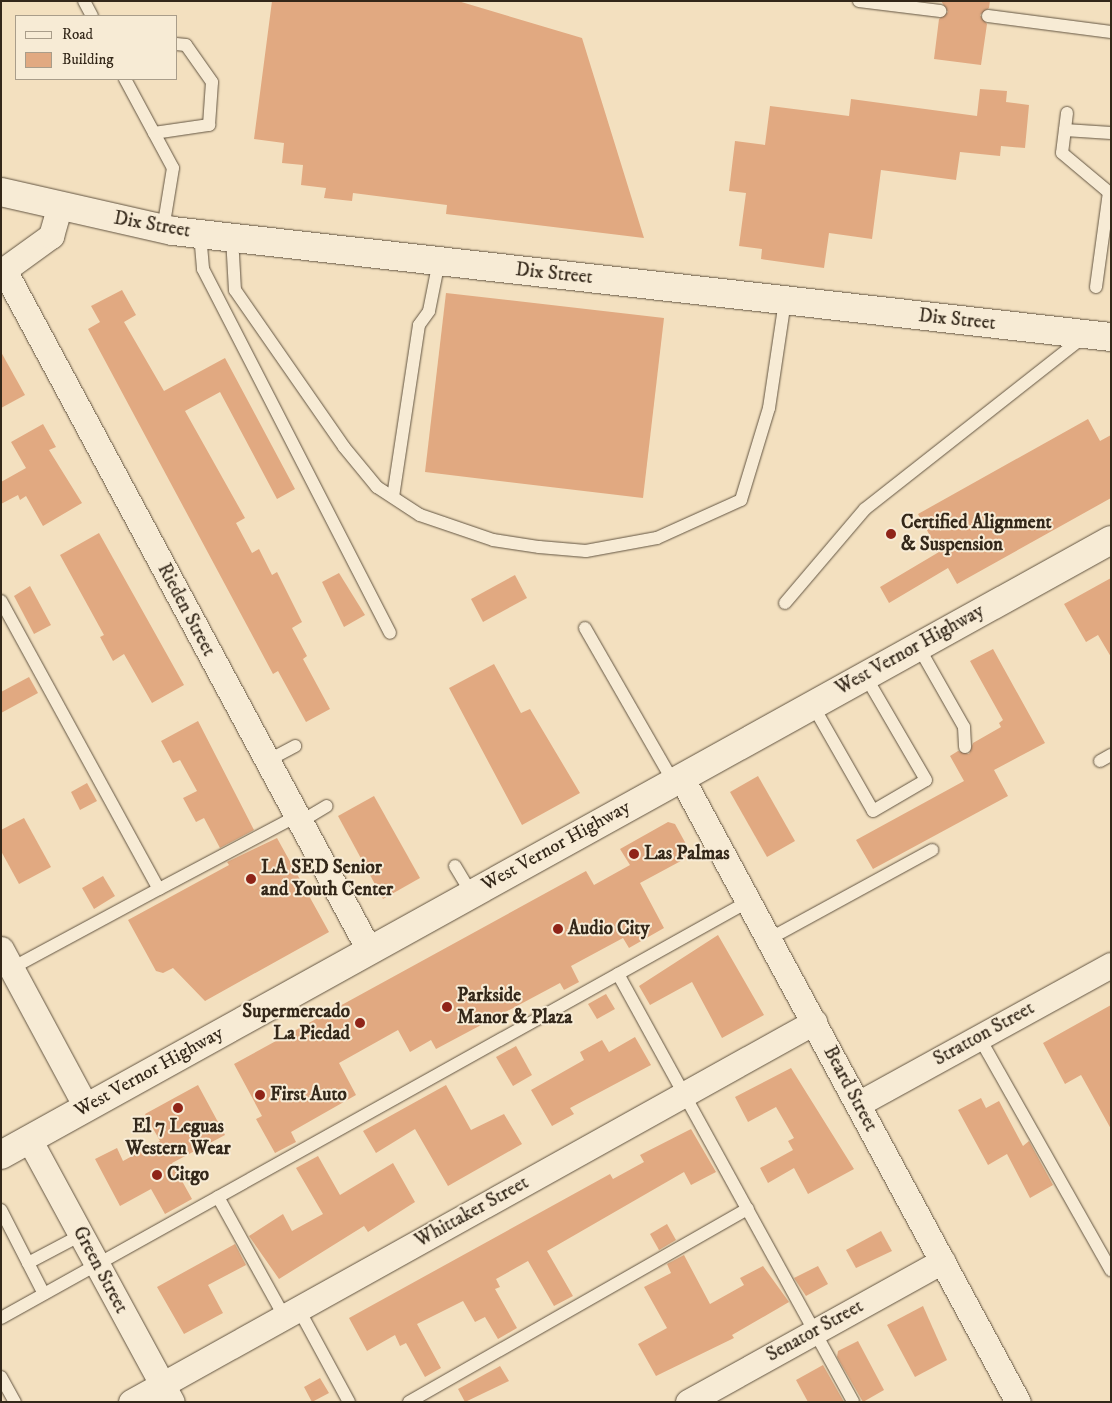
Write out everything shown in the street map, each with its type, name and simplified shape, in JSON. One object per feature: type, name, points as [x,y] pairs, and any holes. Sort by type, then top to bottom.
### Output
[{"type":"street","name":"Dix Street","points":[[1,192],[59,208],[163,229],[200,234],[1099,336]]},
{"type":"street","points":[[3,271],[51,236],[59,208]]},
{"type":"street","name":"Rieden Street","points":[[3,271],[369,950]]},
{"type":"street","name":"West Vernor Highway","points":[[1,1154],[1111,540]]},
{"type":"street","name":"Beard Street","points":[[677,779],[769,939],[1018,1402]]},
{"type":"street","points":[[6,959],[86,1107]]},
{"type":"street","name":"Stratton Street","points":[[858,1104],[1111,965]]},
{"type":"street","name":"Whittaker Street","points":[[131,1402],[167,1393],[291,1312],[814,1022]]},
{"type":"street","name":"Green Street","points":[[29,1139],[167,1393]]},
{"type":"street","name":"Senator Street","points":[[688,1402],[942,1261]]},
{"type":"lane","points":[[84,1],[91,15]]},
{"type":"lane","points":[[859,1],[940,11]]},
{"type":"lane","points":[[988,16],[1111,32]]},
{"type":"lane","points":[[154,133],[209,125],[212,82],[186,46],[178,44]]},
{"type":"lane","points":[[126,80],[172,168],[163,229]]},
{"type":"lane","points":[[1067,113],[1062,153],[1110,193],[1096,287]]},
{"type":"lane","points":[[1065,130],[1111,133]]},
{"type":"lane","points":[[200,234],[203,269],[390,634]]},
{"type":"lane","points":[[232,237],[235,290],[344,447],[377,487],[420,514],[493,540],[586,551],[657,538],[741,500],[769,408],[785,301]]},
{"type":"lane","points":[[393,497],[419,325],[429,310],[439,261]]},
{"type":"lane","points":[[785,603],[865,509],[1099,336]]},
{"type":"lane","points":[[1,602],[159,889]]},
{"type":"lane","points":[[585,628],[677,779]]},
{"type":"lane","points":[[918,646],[964,727],[965,747]]},
{"type":"lane","points":[[812,704],[873,811],[926,780],[866,675]]},
{"type":"lane","points":[[267,761],[295,746]]},
{"type":"lane","points":[[6,959],[159,889],[327,806]]},
{"type":"lane","points":[[769,939],[932,850]]},
{"type":"lane","points":[[455,866],[472,893]]},
{"type":"lane","points":[[1,1318],[748,902]]},
{"type":"lane","points":[[618,974],[686,1093],[853,1402]]},
{"type":"lane","points":[[979,1037],[1111,1270]]},
{"type":"lane","points":[[218,1198],[349,1402]]},
{"type":"lane","points":[[409,1402],[748,1209]]},
{"type":"lane","points":[[1,1210],[44,1294]]},
{"type":"lane","points":[[28,1263],[81,1235]]},
{"type":"lane","points":[[1,1377],[15,1402]]},
{"type":"building","points":[[272,1],[458,1],[582,38],[644,238],[446,214],[447,205],[353,193],[352,201],[324,198],[326,188],[301,185],[303,165],[282,163],[284,143],[254,139]]},
{"type":"building","points":[[941,1],[990,1],[989,8],[980,15],[987,24],[981,65],[934,59],[939,19],[948,12]]},
{"type":"building","points":[[980,89],[1007,91],[1006,102],[1029,105],[1025,148],[1001,146],[1000,156],[960,152],[956,180],[881,170],[872,239],[829,233],[824,268],[761,259],[762,249],[739,246],[746,193],[729,191],[735,141],[765,145],[770,106],[849,116],[851,99],[977,116]]},
{"type":"building","points":[[122,290],[136,315],[124,322],[164,391],[225,358],[295,489],[277,499],[220,392],[185,411],[245,518],[236,523],[252,553],[259,549],[272,575],[277,572],[302,622],[292,628],[307,656],[303,659],[330,709],[306,722],[278,671],[273,674],[88,329],[100,322],[91,306]]},
{"type":"building","points":[[446,293],[664,318],[643,498],[425,472]]},
{"type":"building","points":[[1,352],[25,395],[1,408]]},
{"type":"building","points":[[1088,419],[1100,441],[1111,435],[1111,498],[957,584],[948,568],[889,603],[880,587],[939,552],[918,514]]},
{"type":"building","points":[[43,424],[56,447],[49,450],[82,503],[43,526],[26,496],[20,500],[18,495],[1,504],[1,482],[26,468],[11,442]]},
{"type":"building","points":[[99,533],[184,685],[152,703],[124,654],[113,661],[100,637],[104,635],[60,555]]},
{"type":"building","points":[[339,573],[365,615],[344,627],[322,582]]},
{"type":"building","points":[[515,575],[527,598],[483,622],[471,599]]},
{"type":"building","points":[[1111,578],[1111,657],[1098,635],[1086,642],[1064,604]]},
{"type":"building","points":[[30,586],[51,625],[34,634],[14,596]]},
{"type":"building","points":[[993,649],[1045,743],[994,770],[1008,796],[873,869],[856,840],[964,781],[950,756],[958,751],[969,754],[973,743],[1001,727],[999,723],[1003,720],[970,661]]},
{"type":"building","points":[[494,664],[521,713],[530,709],[580,793],[522,825],[449,688]]},
{"type":"building","points":[[29,677],[38,693],[1,713],[1,692]]},
{"type":"building","points":[[198,721],[254,830],[220,848],[204,818],[196,822],[183,798],[197,791],[180,760],[173,763],[161,741]]},
{"type":"building","points":[[758,776],[795,841],[767,857],[730,792]]},
{"type":"building","points":[[87,783],[97,801],[80,810],[71,792]]},
{"type":"building","points":[[374,796],[420,878],[383,899],[338,816]]},
{"type":"building","points":[[24,818],[51,867],[19,884],[1,851],[1,830]]},
{"type":"building","points":[[668,822],[675,824],[692,855],[640,883],[664,928],[629,948],[623,938],[571,966],[579,982],[564,990],[560,983],[436,1049],[431,1040],[410,1052],[398,1030],[339,1063],[356,1095],[291,1132],[296,1142],[275,1153],[256,1119],[262,1116],[234,1064],[586,871],[594,885],[630,865],[620,849]]},
{"type":"building","name":"LA SED Senior and Youth Center","points":[[277,838],[329,932],[205,1001],[173,968],[163,973],[156,971],[128,920],[229,865],[227,862]]},
{"type":"building","points":[[103,876],[115,896],[94,909],[82,888]]},
{"type":"building","points":[[718,935],[764,1015],[722,1038],[692,982],[650,1005],[639,986]]},
{"type":"building","points":[[606,994],[615,1009],[597,1019],[588,1004]]},
{"type":"building","points":[[1111,1005],[1111,1129],[1081,1075],[1065,1084],[1043,1043]]},
{"type":"building","points":[[635,1037],[651,1065],[570,1108],[574,1114],[552,1126],[531,1090],[584,1060],[580,1052],[602,1040],[609,1052]]},
{"type":"building","points":[[516,1046],[532,1075],[513,1086],[496,1057]]},
{"type":"building","points":[[791,1068],[854,1169],[808,1194],[794,1168],[768,1183],[760,1168],[793,1150],[788,1141],[794,1138],[776,1107],[748,1122],[735,1097]]},
{"type":"building","points":[[198,1085],[225,1135],[172,1163],[192,1199],[165,1214],[151,1189],[120,1206],[95,1159],[117,1148],[123,1161],[160,1141],[145,1114]]},
{"type":"building","points":[[446,1085],[471,1130],[504,1114],[522,1144],[448,1186],[415,1129],[376,1153],[363,1131]]},
{"type":"building","points":[[981,1098],[986,1108],[999,1101],[1023,1146],[1029,1141],[1053,1185],[1030,1198],[1007,1154],[988,1165],[958,1110]]},
{"type":"building","points":[[691,1129],[716,1172],[691,1185],[684,1172],[547,1251],[573,1296],[554,1306],[528,1261],[496,1279],[500,1287],[495,1289],[517,1328],[498,1339],[485,1317],[475,1322],[463,1301],[417,1324],[441,1368],[425,1377],[406,1343],[400,1346],[395,1335],[367,1351],[349,1318],[610,1174],[613,1179],[644,1162],[640,1155]]},
{"type":"building","points":[[318,1156],[340,1195],[393,1163],[415,1202],[368,1232],[364,1226],[279,1279],[249,1236],[283,1214],[292,1231],[323,1214],[296,1168]]},
{"type":"building","points":[[667,1224],[676,1240],[659,1250],[650,1234]]},
{"type":"building","points":[[881,1231],[892,1251],[856,1268],[846,1250]]},
{"type":"building","points":[[235,1244],[246,1265],[208,1285],[223,1313],[184,1334],[157,1287]]},
{"type":"building","points":[[684,1255],[710,1304],[744,1285],[740,1278],[763,1266],[789,1302],[732,1335],[734,1338],[656,1376],[638,1344],[667,1328],[644,1287],[671,1273],[667,1264]]},
{"type":"building","points":[[818,1266],[828,1284],[806,1296],[794,1278]]},
{"type":"building","points":[[923,1306],[947,1360],[915,1377],[887,1325]]},
{"type":"building","points":[[858,1341],[884,1390],[863,1402],[837,1357],[838,1351]]},
{"type":"building","points":[[823,1365],[844,1402],[808,1402],[796,1380]]},
{"type":"building","points":[[500,1366],[509,1381],[465,1402],[458,1389]]},
{"type":"building","points":[[320,1378],[329,1393],[312,1402],[304,1387]]},
{"type":"place","name":"Certified Alignment & Suspension","points":[[891,534]]},
{"type":"place","name":"Las Palmas","points":[[634,854]]},
{"type":"place","name":"LA SED Senior and Youth Center","points":[[251,879]]},
{"type":"place","name":"Audio City","points":[[558,929]]},
{"type":"place","name":"Parkside Manor & Plaza","points":[[447,1007]]},
{"type":"place","name":"Supermercado La Piedad","points":[[360,1023]]},
{"type":"place","name":"First Auto","points":[[260,1095]]},
{"type":"place","name":"El 7 Leguas Western Wear","points":[[178,1108]]},
{"type":"place","name":"Citgo","points":[[157,1175]]}]
